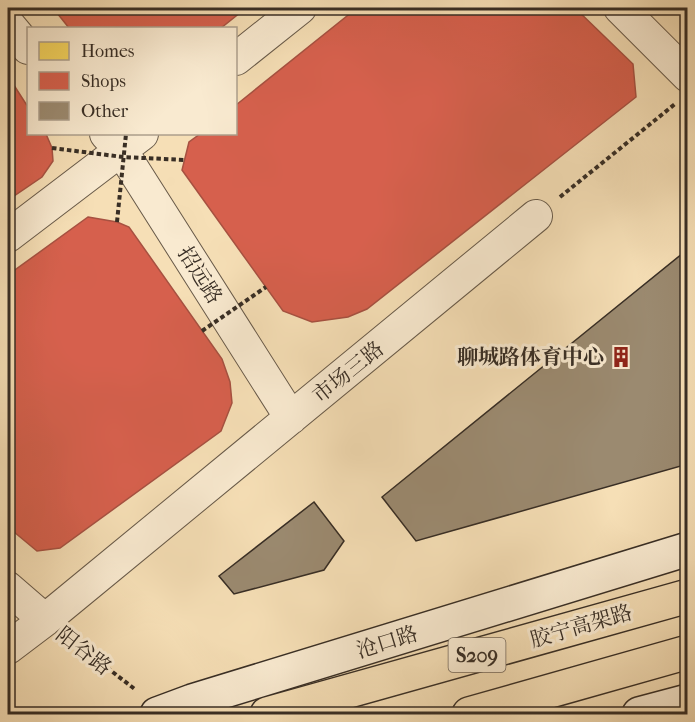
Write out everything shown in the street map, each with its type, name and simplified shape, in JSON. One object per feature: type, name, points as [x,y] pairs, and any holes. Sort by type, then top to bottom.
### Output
[{"type":"highway","name":"胶宁高架路","points":[[267,714],[687,596]]},
{"type":"highway","name":"S209","points":[[469,714],[687,652]]},
{"type":"main road","name":"沧口路","points":[[160,713],[687,549]]},
{"type":"main road","points":[[639,714],[687,701]]},
{"type":"street","points":[[237,58],[300,8]]},
{"type":"street","points":[[620,8],[683,88]]},
{"type":"street","points":[[8,24],[27,47]]},
{"type":"street","points":[[8,236],[124,142]]},
{"type":"street","name":"招远路","points":[[124,142],[291,418]]},
{"type":"street","name":"市场三路","points":[[8,648],[536,216]]},
{"type":"street","name":"阳谷路","points":[[8,588],[45,620]]},
{"type":"path","points":[[536,216],[683,88]]},
{"type":"path","points":[[52,148],[124,142],[185,160]]},
{"type":"path","points":[[117,222],[124,142]]},
{"type":"path","points":[[202,330],[266,286]]},
{"type":"path","name":"阳谷路","points":[[45,620],[160,713]]},
{"type":"building: Homes","points":[[89,8],[222,8],[197,27],[105,27]]},
{"type":"building: Homes","points":[[367,8],[445,8],[271,147],[341,234],[447,150],[480,190],[349,296],[342,287],[327,298],[209,150],[224,138],[222,135],[237,135],[237,112]]},
{"type":"building: Homes","points":[[466,8],[527,8],[595,92],[508,162],[481,129],[531,88]]},
{"type":"building: Homes","points":[[8,103],[29,135],[8,150]]},
{"type":"building: Homes","points":[[89,235],[199,404],[133,447],[111,413],[138,396],[77,302],[8,347],[8,288]]},
{"type":"building: Homes","points":[[8,390],[44,448],[72,430],[103,478],[44,516],[36,504],[20,514],[8,495]]},
{"type":"building: Shops","points":[[53,8],[246,8],[222,27],[68,27]]},
{"type":"building: Shops","points":[[357,8],[575,8],[633,64],[636,97],[367,309],[348,317],[312,322],[283,311],[182,170],[189,142],[199,135],[237,135],[237,104]]},
{"type":"building: Shops","points":[[8,76],[27,105],[27,135],[46,135],[52,148],[53,161],[42,177],[8,200]]},
{"type":"building: Shops","points":[[88,217],[117,222],[129,227],[222,359],[230,382],[232,403],[221,431],[60,548],[37,551],[8,527],[8,275]]},
{"type":"building: Other","name":"聊城路体育中心","points":[[688,249],[688,464],[416,541],[382,497]]},
{"type":"building: Other","points":[[314,502],[344,541],[324,570],[234,594],[219,576]]},
{"type":"place","name":"聊城路体育中心","points":[[621,357]]}]
